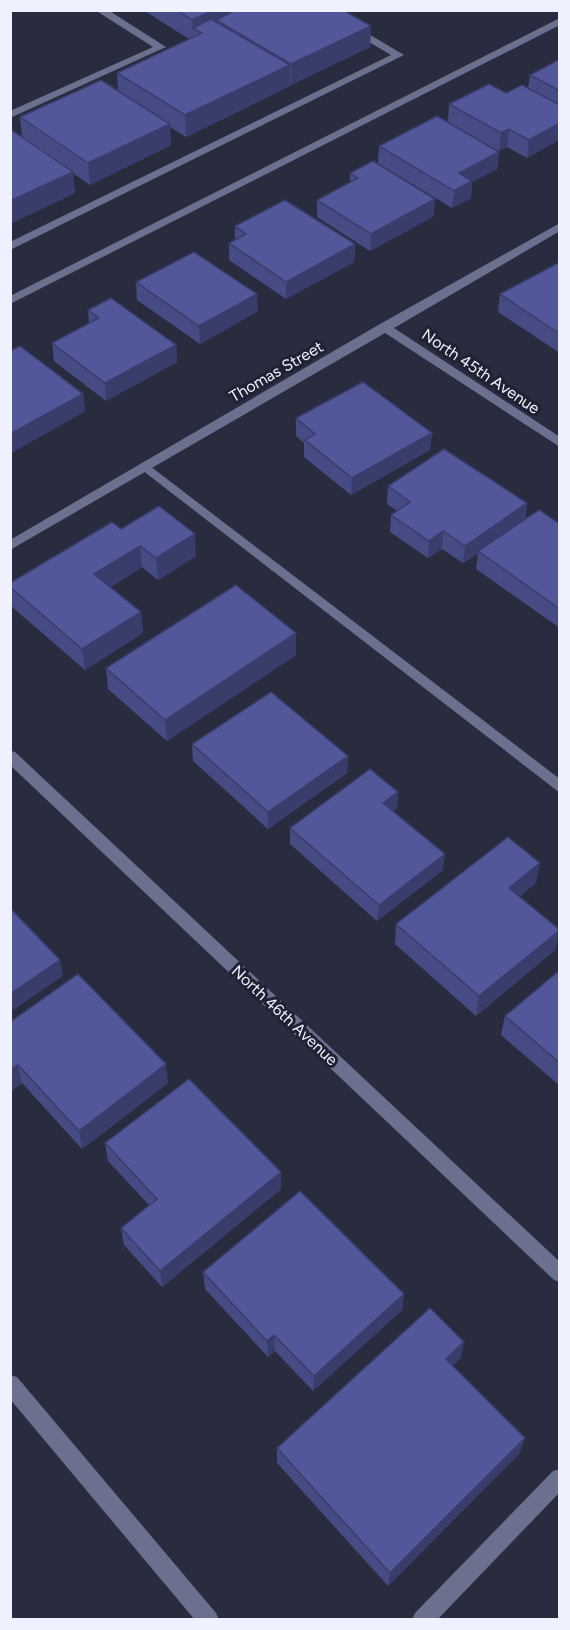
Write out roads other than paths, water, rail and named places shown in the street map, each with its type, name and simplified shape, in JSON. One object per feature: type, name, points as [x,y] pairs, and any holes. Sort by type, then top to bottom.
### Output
[{"type":"street","points":[[10,115],[161,47],[100,10]]},
{"type":"street","points":[[10,247],[399,55],[320,10]]},
{"type":"street","points":[[10,301],[560,21]]},
{"type":"street","name":"Thomas Street","points":[[10,546],[560,226]]},
{"type":"street","name":"North 45th Avenue","points":[[384,327],[560,442]]},
{"type":"street","points":[[146,467],[560,787]]},
{"type":"street","name":"North 46th Avenue","points":[[10,756],[560,1274]]},
{"type":"street","points":[[10,1384],[209,1620]]},
{"type":"street","points":[[422,1620],[560,1479]]}]
